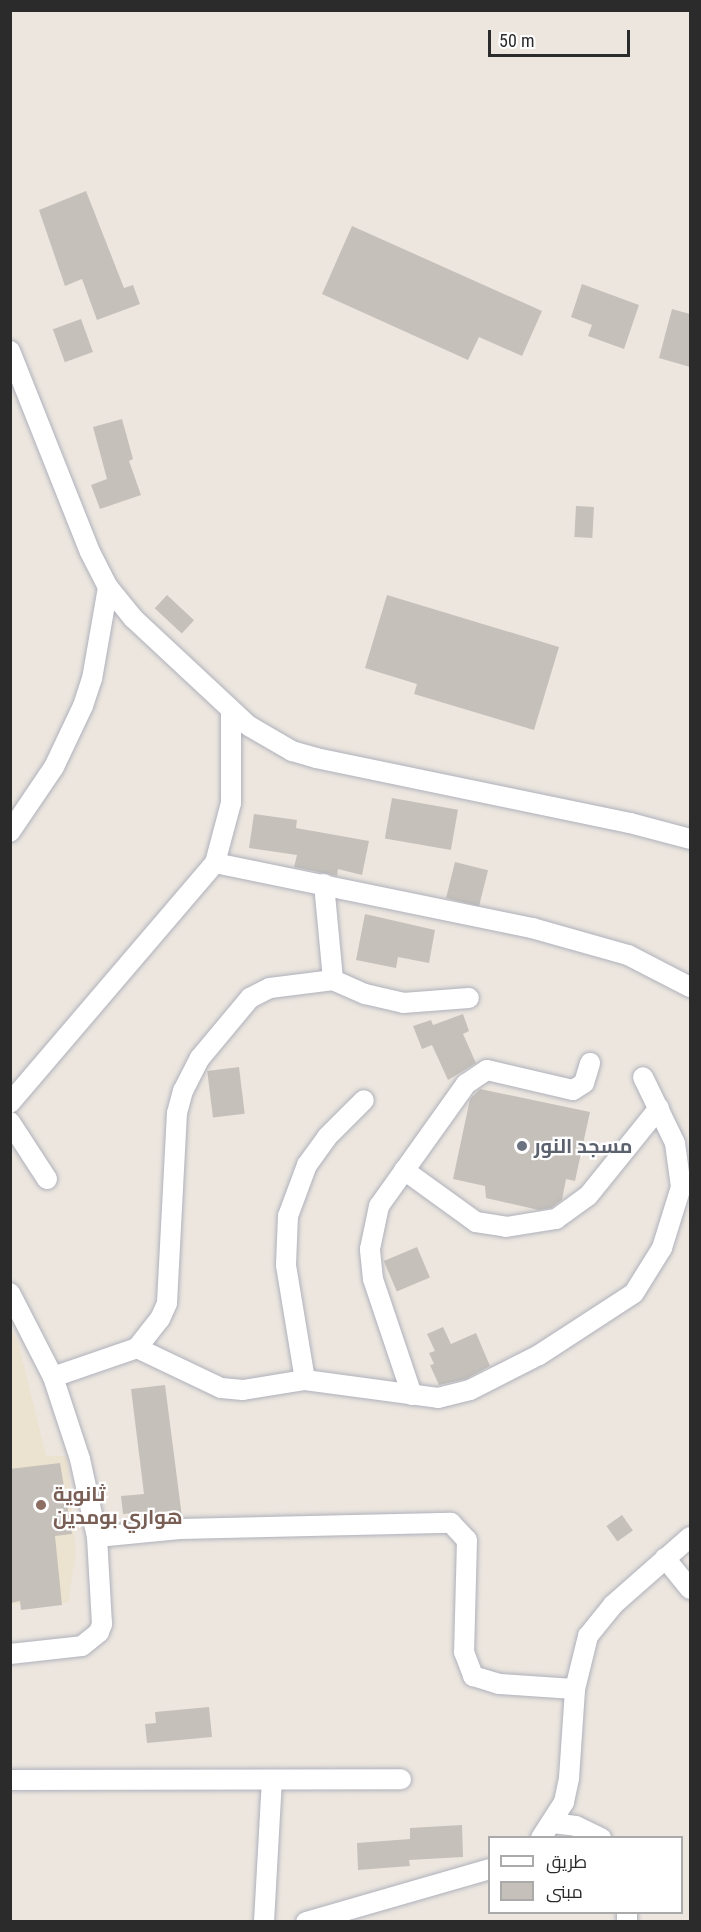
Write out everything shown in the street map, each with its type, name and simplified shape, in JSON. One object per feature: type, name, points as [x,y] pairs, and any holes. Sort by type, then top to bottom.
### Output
[{"type":"street","points":[[10,351],[90,552],[108,587],[133,618],[231,712],[268,739],[316,758],[630,822],[690,839]]},
{"type":"street","points":[[10,832],[54,767],[83,706],[92,679],[108,587]]},
{"type":"street","points":[[10,1103],[215,863],[231,803],[231,712]]},
{"type":"street","points":[[215,863],[471,914],[628,955],[690,987]]},
{"type":"street","points":[[324,884],[333,980]]},
{"type":"street","points":[[53,1377],[137,1348],[157,1324],[167,1303],[177,1113],[187,1077],[250,998],[270,988],[333,980],[365,994],[404,1003],[469,998]]},
{"type":"street","points":[[412,1395],[373,1279],[370,1249],[372,1224],[380,1206],[466,1084],[487,1070],[573,1090],[584,1083],[590,1063]]},
{"type":"street","points":[[137,1348],[221,1388],[243,1390],[305,1380],[412,1395],[451,1396],[498,1378],[634,1293],[662,1248],[681,1187],[675,1143],[643,1077]]},
{"type":"street","points":[[305,1380],[286,1265],[288,1216],[308,1165],[327,1137],[364,1100]]},
{"type":"street","points":[[404,1170],[476,1222],[506,1227],[556,1219],[588,1196],[659,1108]]},
{"type":"street","points":[[10,1122],[47,1179]]},
{"type":"street","points":[[10,1293],[53,1377],[80,1459],[97,1537],[103,1605],[99,1632],[82,1646],[66,1651],[10,1654]]},
{"type":"street","points":[[97,1537],[180,1529],[451,1522],[467,1540],[464,1652],[473,1676],[499,1684],[575,1689]]},
{"type":"street","points":[[547,1830],[564,1802],[569,1778],[575,1689],[582,1649],[593,1629],[613,1605],[664,1558],[690,1538]]},
{"type":"street","points":[[664,1558],[690,1589]]},
{"type":"street","points":[[10,1780],[401,1779]]},
{"type":"street","points":[[264,1922],[272,1780]]},
{"type":"street","points":[[547,1830],[576,1826],[597,1836]]},
{"type":"street","points":[[306,1922],[488,1869]]},
{"type":"shaded area","name":"ثانوية هواري بومدين","points":[[10,1328],[18,1342],[46,1456],[67,1456],[76,1553],[68,1603],[11,1604]]},
{"type":"building","points":[[86,191],[124,288],[133,285],[140,304],[97,320],[82,279],[65,286],[39,210]]},
{"type":"building","points":[[352,226],[542,311],[522,356],[479,337],[468,360],[322,294]]},
{"type":"building","points":[[582,284],[639,305],[624,349],[588,336],[592,325],[571,317]]},
{"type":"building","points":[[672,309],[690,314],[690,367],[659,358]]},
{"type":"building","points":[[81,319],[93,352],[65,362],[53,329]]},
{"type":"building","points":[[122,419],[133,459],[129,461],[141,495],[100,509],[91,485],[107,479],[93,427]]},
{"type":"building","points":[[576,506],[594,507],[592,538],[574,537]]},
{"type":"building","points":[[167,595],[194,620],[182,633],[155,608]]},
{"type":"building","points":[[387,595],[559,647],[534,730],[414,694],[417,684],[365,668]]},
{"type":"building","points":[[392,798],[458,810],[451,850],[385,838]]},
{"type":"building","points":[[254,814],[297,820],[296,828],[369,841],[362,875],[338,869],[337,876],[294,867],[297,855],[249,848]]},
{"type":"building","points":[[455,862],[488,870],[479,906],[446,898]]},
{"type":"building","points":[[365,914],[435,930],[429,963],[398,957],[396,968],[356,960]]},
{"type":"building","points":[[463,1014],[469,1031],[463,1034],[476,1063],[448,1080],[432,1045],[422,1049],[413,1026],[431,1020],[433,1025]]},
{"type":"building","points":[[239,1067],[245,1114],[213,1118],[207,1071]]},
{"type":"building","name":"مسجد النور","points":[[480,1089],[590,1112],[575,1181],[566,1179],[562,1200],[551,1208],[539,1210],[486,1198],[485,1186],[453,1179],[470,1099]]},
{"type":"building","points":[[417,1247],[430,1277],[397,1291],[384,1261]]},
{"type":"building","points":[[443,1327],[451,1344],[476,1333],[490,1366],[466,1379],[439,1385],[430,1365],[434,1364],[429,1353],[435,1351],[427,1334]]},
{"type":"building","points":[[165,1385],[182,1517],[147,1520],[146,1512],[123,1514],[121,1496],[144,1494],[131,1389]]},
{"type":"building","name":"ثانوية هواري بومدين","points":[[60,1463],[72,1534],[55,1536],[62,1605],[21,1610],[20,1601],[10,1603],[10,1469]]},
{"type":"building","points":[[622,1515],[633,1531],[617,1541],[606,1526]]},
{"type":"building","points":[[209,1707],[212,1737],[147,1743],[145,1724],[156,1723],[155,1712]]},
{"type":"building","points":[[462,1825],[463,1857],[409,1860],[410,1866],[358,1870],[357,1843],[410,1839],[410,1828]]},
{"type":"place","name":"مسجد النور","points":[[522,1146]]},
{"type":"place","name":"ثانوية هواري بومدين","points":[[41,1505]]}]
